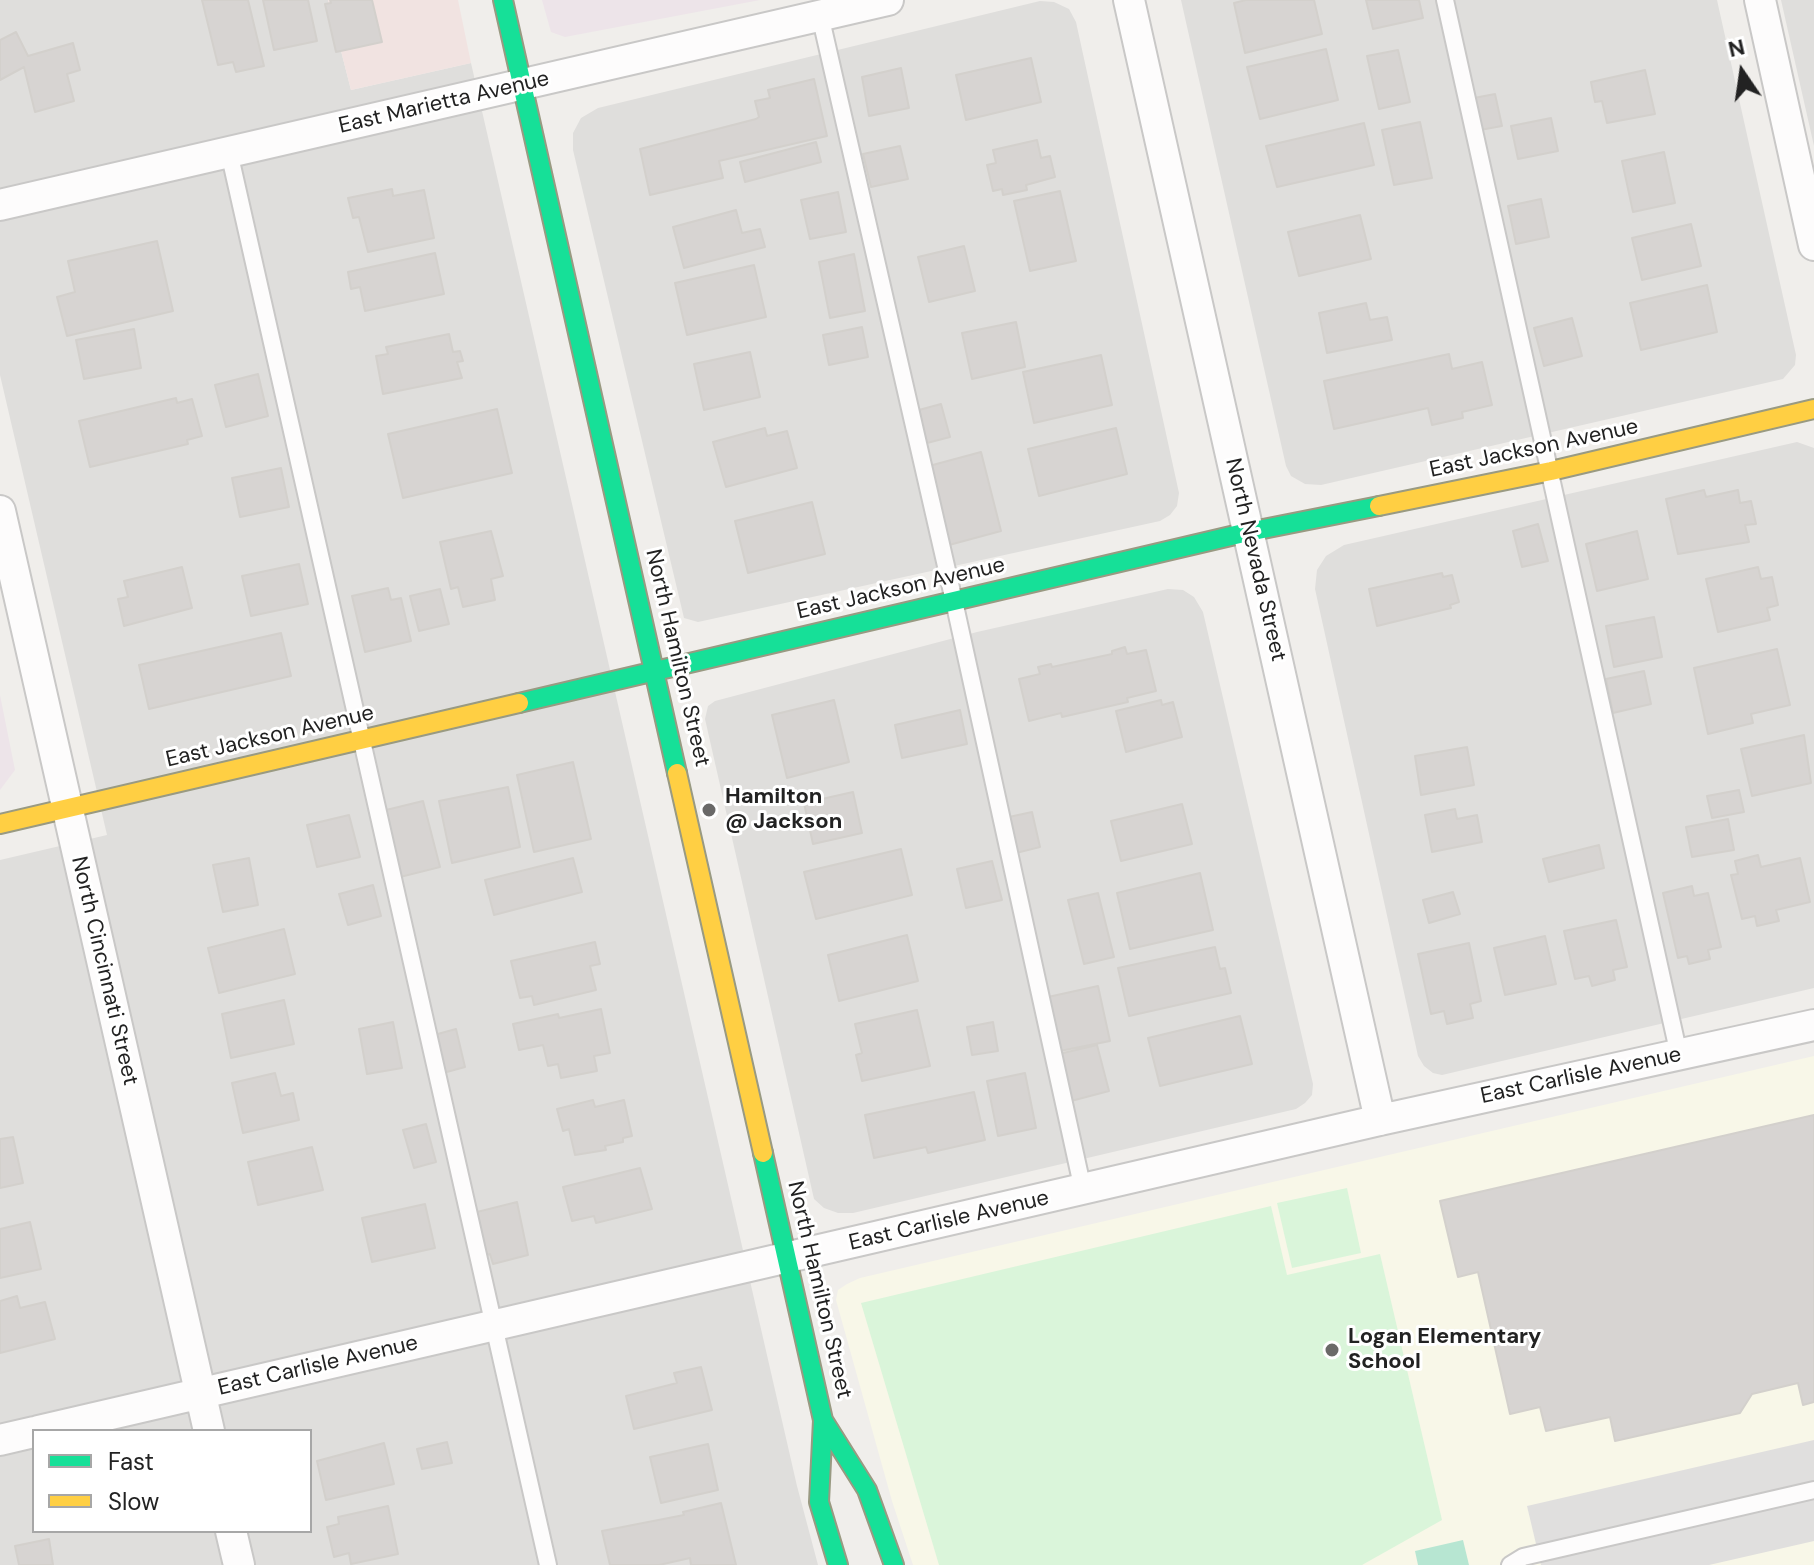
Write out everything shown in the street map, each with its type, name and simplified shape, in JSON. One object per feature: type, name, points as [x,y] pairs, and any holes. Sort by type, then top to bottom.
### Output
[{"type":"street","name":"North Hamilton Street","points":[[503,0],[823,1420],[819,1502],[838,1565]]},
{"type":"street","name":"East Marietta Avenue","points":[[0,205],[888,0]]},
{"type":"street","name":"North Nevada Street","points":[[1129,0],[1380,1120]]},
{"type":"street","points":[[1760,0],[1814,245]]},
{"type":"street","name":"East Jackson Avenue","points":[[0,824],[1248,532],[1551,471],[1814,409]]},
{"type":"street","name":"North Cincinnati Street","points":[[0,511],[209,1429]]},
{"type":"street","name":"East Carlisle Avenue","points":[[48,1429],[1380,1120],[1814,1025]]},
{"type":"street","name":"North Hamilton Street","points":[[823,1420],[867,1490],[894,1565]]},
{"type":"street","name":"East Carlisle Avenue","points":[[0,1440],[32,1433]]},
{"type":"street","points":[[231,1533],[239,1565]]},
{"type":"lane","points":[[1445,0],[1679,1055]]},
{"type":"lane","points":[[820,15],[954,601],[1083,1190]]},
{"type":"lane","points":[[229,152],[548,1565]]},
{"type":"lane","points":[[1510,1565],[1523,1557],[1814,1490]]},
{"type":"shaded area","points":[[0,0],[328,0],[351,90],[471,63],[797,1486],[818,1565],[0,1565],[0,860],[107,835],[0,375]]},
{"type":"shaded area","points":[[328,0],[458,0],[471,63],[351,90]]},
{"type":"shaded area","points":[[542,0],[760,0],[565,37],[551,32]]},
{"type":"shaded area","points":[[1181,0],[1717,0],[1796,355],[1795,365],[1783,379],[1321,485],[1305,484],[1291,476],[1286,466]]},
{"type":"shaded area","points":[[1781,0],[1814,0],[1814,146]]},
{"type":"shaded area","points":[[1040,1],[1054,2],[1069,9],[1076,22],[1179,493],[1177,506],[1160,521],[698,622],[684,618],[573,150],[573,133],[581,118],[598,108]]},
{"type":"shaded area","points":[[1797,442],[1814,448],[1814,988],[1442,1075],[1433,1073],[1418,1056],[1315,589],[1317,570],[1326,556],[1344,545]]},
{"type":"shaded area","points":[[1168,589],[1183,590],[1194,597],[1203,612],[1313,1084],[1312,1095],[1296,1109],[853,1213],[838,1213],[824,1208],[814,1199],[705,719],[708,706],[715,701],[977,632]]},
{"type":"shaded area","points":[[0,695],[15,770],[0,790]]},
{"type":"shaded area","name":"Logan Elementary School","points":[[1814,1056],[1814,1565],[913,1565],[836,1300],[838,1290],[847,1284],[860,1278]]},
{"type":"shaded area","points":[[1814,1440],[1814,1541],[1709,1565],[1541,1565],[1527,1506]]},
{"type":"green space","points":[[1347,1188],[1361,1253],[1292,1268],[1277,1203]]},
{"type":"green space","points":[[1271,1206],[1287,1275],[1380,1254],[1442,1520],[1362,1565],[939,1565],[861,1303]]},
{"type":"green space","points":[[1463,1540],[1469,1565],[1418,1565],[1415,1551]]},
{"type":"building","points":[[202,0],[248,0],[264,66],[236,72],[233,62],[218,65]]},
{"type":"building","points":[[263,0],[308,0],[317,41],[274,50]]},
{"type":"building","points":[[330,0],[372,0],[382,42],[336,52],[325,4],[331,3]]},
{"type":"building","points":[[1246,0],[1314,0],[1322,34],[1245,53],[1234,3]]},
{"type":"building","points":[[1366,0],[1419,0],[1423,18],[1373,29]]},
{"type":"building","points":[[16,32],[28,56],[73,43],[80,70],[67,74],[74,101],[35,112],[24,67],[0,80],[0,40]]},
{"type":"building","points":[[1326,49],[1338,100],[1260,119],[1247,67]]},
{"type":"building","points":[[1398,50],[1410,102],[1379,109],[1367,56]]},
{"type":"building","points":[[1031,58],[1041,102],[966,120],[956,75]]},
{"type":"building","points":[[901,68],[909,108],[869,116],[862,77]]},
{"type":"building","points":[[1645,70],[1655,114],[1607,123],[1602,101],[1595,102],[1591,82]]},
{"type":"building","points":[[814,79],[827,136],[719,161],[723,178],[650,195],[640,149],[756,119],[759,117],[755,101],[770,98],[768,90]]},
{"type":"building","points":[[1495,94],[1502,126],[1480,130],[1474,98]]},
{"type":"building","points":[[1551,118],[1558,151],[1518,159],[1511,126]]},
{"type":"building","points":[[1420,122],[1432,178],[1394,185],[1382,130]]},
{"type":"building","points":[[1364,123],[1374,165],[1277,187],[1266,146]]},
{"type":"building","points":[[1037,140],[1041,158],[1050,156],[1055,177],[1026,185],[1027,190],[1003,195],[1002,189],[993,191],[987,165],[996,163],[993,150]]},
{"type":"building","points":[[816,142],[821,162],[745,182],[740,162]]},
{"type":"building","points":[[900,146],[908,179],[871,187],[863,154]]},
{"type":"building","points":[[1664,152],[1675,203],[1633,212],[1622,161]]},
{"type":"building","points":[[392,189],[393,196],[424,190],[434,238],[368,252],[359,217],[353,218],[348,198]]},
{"type":"building","points":[[1060,191],[1076,261],[1030,271],[1014,201]]},
{"type":"building","points":[[838,192],[846,232],[810,239],[801,200]]},
{"type":"building","points":[[1541,199],[1549,237],[1516,244],[1508,206]]},
{"type":"building","points":[[736,210],[742,233],[760,229],[765,247],[684,268],[673,227]]},
{"type":"building","points":[[1360,215],[1371,259],[1299,276],[1288,232]]},
{"type":"building","points":[[1691,224],[1701,266],[1642,280],[1632,238]]},
{"type":"building","points":[[157,241],[173,311],[67,336],[57,297],[75,292],[68,261]]},
{"type":"building","points":[[964,246],[975,291],[929,302],[918,257]]},
{"type":"building","points":[[435,253],[444,294],[365,311],[360,287],[351,289],[348,272]]},
{"type":"building","points":[[854,254],[865,311],[830,318],[819,262]]},
{"type":"building","points":[[754,265],[766,317],[687,335],[675,283]]},
{"type":"building","points":[[1707,285],[1717,332],[1641,350],[1630,303]]},
{"type":"building","points":[[1366,303],[1370,320],[1387,317],[1392,340],[1327,353],[1319,313]]},
{"type":"building","points":[[1572,318],[1582,356],[1544,366],[1534,328]]},
{"type":"building","points":[[1016,322],[1025,367],[972,379],[962,333]]},
{"type":"building","points":[[862,327],[868,357],[829,365],[823,335]]},
{"type":"building","points":[[134,329],[141,368],[84,379],[76,340]]},
{"type":"building","points":[[449,334],[453,352],[460,351],[463,361],[457,362],[462,378],[383,394],[376,356],[388,354],[386,347]]},
{"type":"building","points":[[750,352],[760,397],[704,410],[694,364]]},
{"type":"building","points":[[1449,354],[1452,369],[1482,362],[1492,405],[1462,412],[1463,418],[1432,425],[1428,408],[1334,429],[1324,381]]},
{"type":"building","points":[[1101,355],[1112,405],[1034,423],[1023,372]]},
{"type":"building","points":[[258,374],[268,416],[226,427],[215,385]]},
{"type":"building","points":[[176,398],[177,403],[192,399],[202,436],[187,440],[188,444],[90,467],[79,421]]},
{"type":"building","points":[[941,404],[950,437],[927,443],[919,410]]},
{"type":"building","points":[[497,409],[512,473],[403,498],[388,434]]},
{"type":"building","points":[[765,428],[767,436],[787,431],[797,468],[726,487],[713,442]]},
{"type":"building","points":[[1116,428],[1127,474],[1039,496],[1028,449]]},
{"type":"building","points":[[981,452],[1001,531],[949,545],[929,466]]},
{"type":"building","points":[[281,468],[289,507],[240,517],[232,478]]},
{"type":"building","points":[[1704,490],[1706,497],[1738,490],[1740,503],[1751,501],[1756,524],[1745,525],[1749,542],[1678,554],[1666,499]]},
{"type":"building","points":[[812,502],[825,554],[748,573],[735,521]]},
{"type":"building","points":[[1538,524],[1548,561],[1522,567],[1513,531]]},
{"type":"building","points":[[491,531],[503,576],[491,579],[495,600],[463,607],[458,587],[451,589],[440,542]]},
{"type":"building","points":[[1637,531],[1648,579],[1597,591],[1586,544]]},
{"type":"building","points":[[299,564],[308,604],[251,616],[242,576]]},
{"type":"building","points":[[182,567],[192,608],[124,626],[118,599],[128,597],[124,581]]},
{"type":"building","points":[[1758,567],[1761,579],[1772,577],[1778,605],[1767,608],[1770,620],[1718,632],[1706,579]]},
{"type":"building","points":[[1442,573],[1443,577],[1452,575],[1459,602],[1450,605],[1451,608],[1377,626],[1369,589]]},
{"type":"building","points":[[388,588],[391,600],[401,598],[411,641],[365,652],[352,596]]},
{"type":"building","points":[[440,589],[449,624],[419,631],[410,596]]},
{"type":"building","points":[[1654,617],[1662,657],[1614,667],[1606,626]]},
{"type":"building","points":[[281,633],[291,676],[149,709],[139,665]]},
{"type":"building","points":[[1125,647],[1127,654],[1146,650],[1156,691],[1127,698],[1128,702],[1029,721],[1019,679],[1040,674],[1038,667],[1051,664],[1052,667],[1112,654],[1112,651]]},
{"type":"building","points":[[1777,649],[1790,705],[1751,714],[1753,723],[1708,734],[1694,668]]},
{"type":"building","points":[[1644,671],[1651,704],[1613,713],[1606,679]]},
{"type":"building","points":[[834,700],[849,762],[787,778],[772,715]]},
{"type":"building","points":[[1161,700],[1162,705],[1173,702],[1182,737],[1126,752],[1116,711]]},
{"type":"building","points":[[960,710],[967,744],[902,758],[895,725]]},
{"type":"building","points":[[1804,735],[1811,783],[1752,796],[1741,749]]},
{"type":"building","points":[[1467,747],[1474,785],[1421,795],[1415,756]]},
{"type":"building","points":[[573,762],[591,839],[534,852],[517,775]]},
{"type":"building","points":[[508,787],[520,847],[452,863],[439,801]]},
{"type":"building","points":[[1739,790],[1744,812],[1712,818],[1707,796]]},
{"type":"building","points":[[853,792],[862,833],[813,844],[804,803]]},
{"type":"building","points":[[423,801],[440,867],[400,877],[382,811]]},
{"type":"building","points":[[1182,804],[1192,844],[1121,861],[1111,821]]},
{"type":"building","points":[[1455,809],[1457,819],[1477,815],[1482,842],[1432,852],[1425,815]]},
{"type":"building","points":[[1032,812],[1040,847],[1016,853],[1009,817]]},
{"type":"building","points":[[349,815],[360,857],[317,867],[307,825]]},
{"type":"building","points":[[1728,819],[1734,850],[1692,857],[1686,827]]},
{"type":"building","points":[[1599,845],[1604,868],[1549,882],[1543,859]]},
{"type":"building","points":[[901,849],[912,895],[816,919],[804,872]]},
{"type":"building","points":[[1758,855],[1761,867],[1800,858],[1810,902],[1776,910],[1779,921],[1757,926],[1755,916],[1742,919],[1731,875],[1738,874],[1735,861]]},
{"type":"building","points":[[249,858],[258,905],[223,912],[213,865]]},
{"type":"building","points":[[573,858],[582,892],[494,915],[485,880]]},
{"type":"building","points":[[992,861],[1002,900],[966,908],[957,869]]},
{"type":"building","points":[[1200,873],[1213,930],[1130,949],[1117,893]]},
{"type":"building","points":[[373,885],[381,916],[348,925],[339,894]]},
{"type":"building","points":[[1692,886],[1694,896],[1708,893],[1721,947],[1708,950],[1710,959],[1689,964],[1687,956],[1678,958],[1663,893]]},
{"type":"building","points":[[1453,892],[1460,914],[1429,923],[1423,900]]},
{"type":"building","points":[[1098,893],[1114,957],[1084,964],[1068,900]]},
{"type":"building","points":[[1616,920],[1627,967],[1613,970],[1615,980],[1592,986],[1589,976],[1575,979],[1564,931]]},
{"type":"building","points":[[284,929],[295,974],[219,993],[208,948]]},
{"type":"building","points":[[907,935],[918,981],[839,1001],[828,955]]},
{"type":"building","points":[[1545,936],[1556,984],[1505,995],[1494,948]]},
{"type":"building","points":[[595,942],[600,964],[590,966],[596,990],[534,1005],[532,996],[520,998],[511,961]]},
{"type":"building","points":[[1469,943],[1481,1001],[1470,1004],[1473,1018],[1447,1024],[1444,1011],[1431,1014],[1418,954]]},
{"type":"building","points":[[1215,947],[1220,969],[1225,968],[1231,993],[1129,1016],[1118,968]]},
{"type":"building","points":[[1098,986],[1110,1041],[1060,1051],[1048,997]]},
{"type":"building","points":[[284,1000],[294,1044],[231,1058],[222,1014]]},
{"type":"building","points":[[601,1009],[610,1053],[594,1056],[597,1071],[561,1078],[558,1064],[548,1066],[543,1045],[519,1050],[513,1024]]},
{"type":"building","points":[[917,1010],[930,1066],[862,1081],[856,1055],[862,1053],[855,1024]]},
{"type":"building","points":[[1240,1016],[1252,1064],[1160,1086],[1148,1038]]},
{"type":"building","points":[[393,1022],[402,1068],[367,1074],[359,1029]]},
{"type":"building","points":[[993,1022],[998,1051],[972,1055],[967,1027]]},
{"type":"building","points":[[456,1029],[465,1067],[443,1073],[434,1035]]},
{"type":"building","points":[[1097,1045],[1109,1091],[1071,1101],[1059,1054]]},
{"type":"building","points":[[275,1073],[281,1096],[293,1093],[299,1120],[243,1133],[232,1083]]},
{"type":"building","points":[[1025,1073],[1036,1128],[998,1136],[987,1081]]},
{"type":"building","points":[[974,1092],[985,1140],[928,1153],[926,1147],[874,1158],[865,1115]]},
{"type":"building","points":[[593,1100],[595,1107],[624,1100],[632,1136],[623,1138],[623,1142],[605,1146],[606,1150],[575,1155],[569,1129],[563,1131],[557,1109]]},
{"type":"building","points":[[1814,1115],[1814,1402],[1803,1405],[1798,1383],[1752,1394],[1740,1413],[1615,1441],[1610,1417],[1546,1431],[1540,1407],[1510,1414],[1478,1272],[1458,1277],[1440,1201]]},
{"type":"building","points":[[426,1124],[436,1162],[414,1168],[403,1130]]},
{"type":"building","points":[[13,1137],[23,1183],[0,1188],[0,1139]]},
{"type":"building","points":[[312,1147],[323,1190],[258,1205],[248,1162]]},
{"type":"building","points":[[640,1168],[652,1209],[596,1223],[594,1216],[572,1221],[563,1187]]},
{"type":"building","points":[[517,1202],[528,1255],[493,1264],[490,1254],[487,1255],[477,1212]]},
{"type":"building","points":[[425,1204],[435,1248],[372,1262],[362,1218]]},
{"type":"building","points":[[30,1222],[41,1269],[0,1278],[0,1229]]},
{"type":"building","points":[[17,1296],[20,1308],[45,1302],[55,1339],[0,1353],[0,1301]]},
{"type":"building","points":[[701,1367],[712,1410],[634,1429],[626,1396],[677,1383],[674,1373]]},
{"type":"building","points":[[447,1442],[452,1463],[422,1469],[417,1449]]},
{"type":"building","points":[[384,1443],[394,1484],[326,1500],[317,1461]]},
{"type":"building","points":[[708,1444],[718,1490],[661,1503],[650,1457]]},
{"type":"building","points":[[721,1503],[736,1565],[691,1565],[690,1558],[659,1565],[610,1565],[602,1531],[684,1515],[683,1512]]},
{"type":"building","points":[[388,1506],[398,1554],[351,1564],[349,1553],[334,1557],[327,1527],[339,1524],[338,1517]]},
{"type":"building","points":[[49,1539],[53,1565],[19,1565],[15,1546]]},
{"type":"traffic: fast","points":[[503,0],[677,773]]},
{"type":"traffic: fast","points":[[519,703],[1248,532],[1379,506]]},
{"type":"traffic: fast","points":[[763,1153],[823,1420],[819,1502],[838,1565]]},
{"type":"traffic: fast","points":[[823,1420],[867,1490],[894,1565]]},
{"type":"traffic: slow","points":[[1379,506],[1551,471],[1814,409]]},
{"type":"traffic: slow","points":[[0,824],[519,703]]},
{"type":"traffic: slow","points":[[677,773],[763,1153]]},
{"type":"place","name":"Hamilton @ Jackson","points":[[709,810]]},
{"type":"place","name":"Logan Elementary School","points":[[1332,1350]]}]
